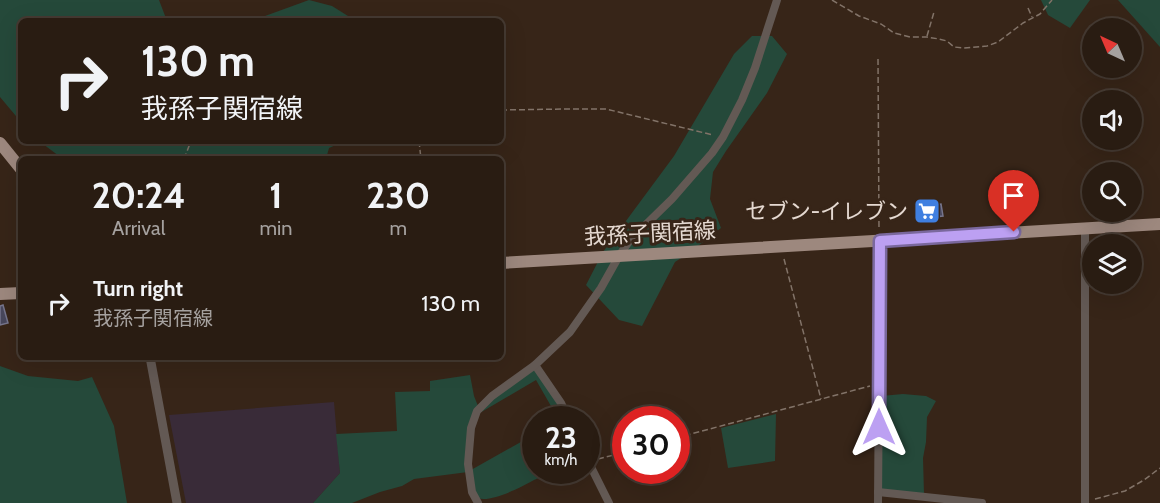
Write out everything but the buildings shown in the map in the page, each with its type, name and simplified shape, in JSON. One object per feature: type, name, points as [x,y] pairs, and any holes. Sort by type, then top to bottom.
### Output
[{"type":"main road","points":[[0,143],[18,165]]},
{"type":"main road","name":"我孫子関宿線","points":[[504,263],[1160,224]]},
{"type":"main road","points":[[0,294],[18,293]]},
{"type":"street","points":[[478,503],[472,492],[468,464],[471,428],[477,411],[492,396],[535,365],[570,332],[601,288],[630,240],[672,199],[712,153],[742,100],[777,0]]},
{"type":"street","points":[[1085,228],[1085,503]]},
{"type":"street","points":[[879,503],[880,241]]},
{"type":"street","points":[[151,360],[177,503]]},
{"type":"street","points":[[535,365],[562,406]]},
{"type":"street","points":[[600,484],[609,503]]},
{"type":"street","points":[[878,492],[982,503]]},
{"type":"path","points":[[832,0],[859,16],[881,24],[894,33],[910,37],[939,39],[947,41],[954,47],[964,48],[987,46],[998,42],[1040,14],[1052,0]]},
{"type":"path","points":[[1028,8],[1032,18]]},
{"type":"path","points":[[927,37],[934,12]]},
{"type":"path","points":[[878,59],[880,241]]},
{"type":"path","points":[[504,110],[606,109],[723,137]]},
{"type":"path","points":[[781,246],[821,400]]},
{"type":"path","points":[[690,434],[879,384]]},
{"type":"path","points":[[1085,503],[1125,491],[1160,468]]},
{"type":"shaded area","points":[[334,402],[340,473],[313,503],[186,503],[169,415]]},
{"type":"green space","points":[[0,0],[159,0],[166,18],[18,18],[18,118],[0,97]]},
{"type":"green space","points":[[309,0],[332,6],[351,18],[259,18]]},
{"type":"green space","points":[[1041,0],[1090,0],[1070,28],[1048,15]]},
{"type":"green space","points":[[1118,0],[1160,0],[1160,47],[1142,27],[1142,18],[1134,18]]},
{"type":"green space","points":[[752,36],[772,36],[787,54],[767,93],[713,172],[710,199],[721,228],[675,262],[642,326],[619,320],[586,285],[603,252],[674,156],[734,54]]},
{"type":"green space","points":[[43,144],[338,144],[329,148],[327,156],[59,156]]},
{"type":"green space","points":[[0,366],[28,376],[78,381],[92,377],[114,426],[127,503],[0,503]]},
{"type":"green space","points":[[534,369],[559,406],[551,406],[536,380],[478,414],[482,407]]},
{"type":"green space","points":[[470,375],[478,406],[468,472],[414,479],[402,486],[352,503],[313,503],[340,473],[336,434],[397,431],[395,392],[430,391],[430,381]]},
{"type":"green space","points":[[903,394],[926,396],[936,401],[927,417],[923,458],[924,494],[881,489],[881,396]]},
{"type":"green space","points":[[776,414],[775,461],[728,468],[721,428]]},
{"type":"green space","points":[[522,441],[522,484],[526,484],[498,496],[478,498],[471,470]]},
{"type":"place","name":"セブン-イレブン","points":[[927,211]]},
{"type":"route","points":[[879,427],[880,241],[1014,232]]}]
